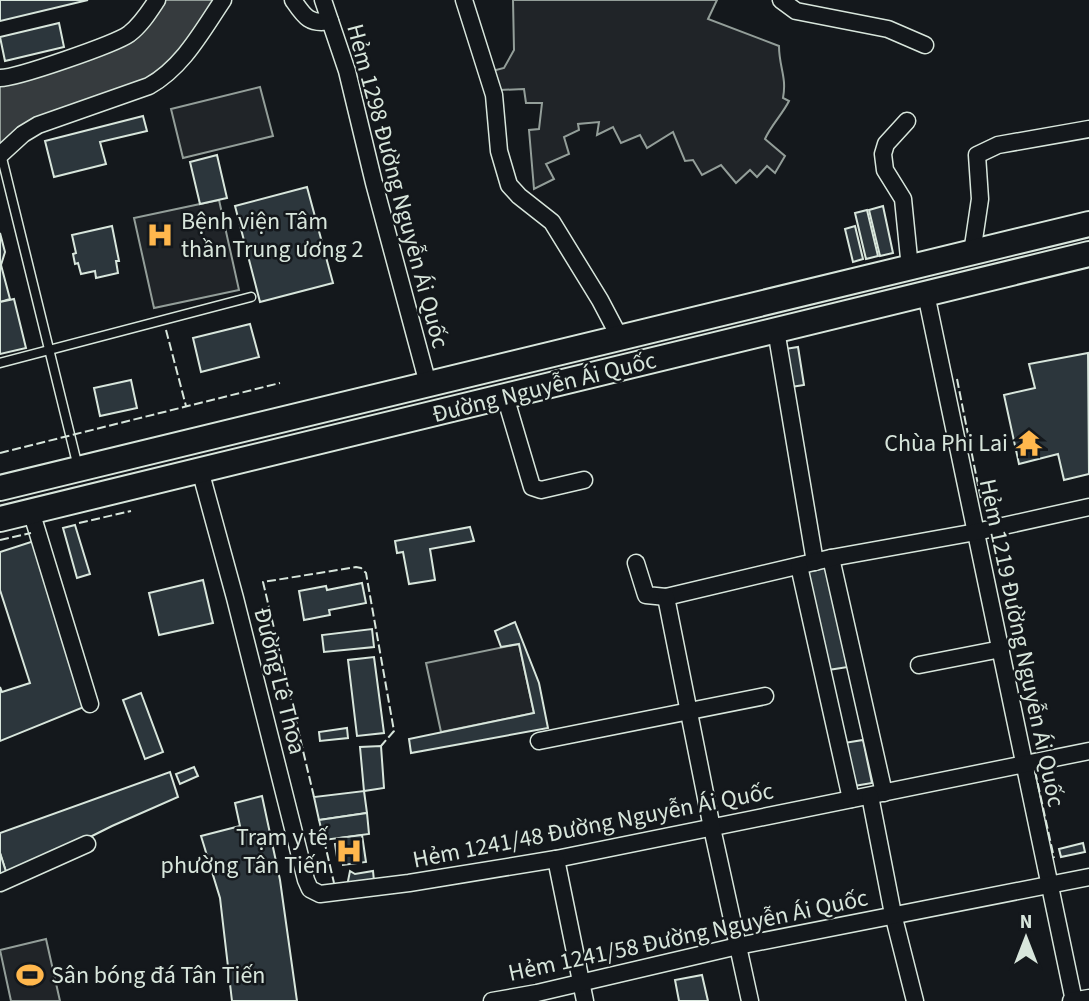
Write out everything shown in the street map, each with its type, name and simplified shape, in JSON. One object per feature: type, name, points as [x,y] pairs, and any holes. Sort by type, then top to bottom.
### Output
[{"type":"main road","name":"Đường Nguyễn Ái Quốc","points":[[0,488],[1089,224]]},
{"type":"main road","name":"Đường Nguyễn Ái Quốc","points":[[0,519],[1089,254]]},
{"type":"main road","points":[[192,442],[200,470]]},
{"type":"street","points":[[0,78],[19,75],[122,38],[139,25],[157,0]]},
{"type":"street","points":[[0,153],[38,125],[149,86],[165,77],[180,63],[223,0]]},
{"type":"street","points":[[293,0],[304,16],[318,23],[330,21]]},
{"type":"street","name":"Hẻm 1298 Đường Nguyễn Ái Quốc","points":[[323,0],[347,71],[428,384]]},
{"type":"street","points":[[464,0],[494,95],[499,151],[509,185],[552,222],[620,338]]},
{"type":"street","points":[[781,0],[796,11],[888,29],[925,45]]},
{"type":"street","points":[[908,121],[886,144],[883,154],[885,170],[903,199],[910,268]]},
{"type":"street","points":[[972,253],[980,199],[977,155],[998,145],[1089,130]]},
{"type":"street","name":"Hẻm 1219 Đường Nguyễn Ái Quốc","points":[[926,294],[1073,1001]]},
{"type":"street","points":[[776,330],[851,799]]},
{"type":"street","points":[[505,396],[532,487],[541,490],[584,480]]},
{"type":"street","name":"Đường Lê Thoa","points":[[200,470],[239,612],[306,880],[314,892],[324,895]]},
{"type":"street","points":[[636,563],[644,592],[649,596],[666,597],[815,562],[976,532],[1089,506]]},
{"type":"street","points":[[31,511],[90,704]]},
{"type":"street","points":[[815,562],[877,794],[893,914],[915,1001]]},
{"type":"street","points":[[666,597],[750,1001]]},
{"type":"street","points":[[919,665],[1001,649]]},
{"type":"street","points":[[539,741],[765,696]]},
{"type":"street","name":"Hẻm 1241/48 Đường Nguyễn Ái Quốc","points":[[324,895],[556,859],[1089,751]]},
{"type":"street","points":[[0,883],[87,844]]},
{"type":"street","points":[[556,859],[585,1001]]},
{"type":"street","name":"Hẻm 1241/58 Đường Nguyễn Ái Quốc","points":[[492,1001],[738,946],[1089,877]]},
{"type":"street","points":[[1073,1001],[1089,998]]},
{"type":"lane","points":[[0,153],[78,469]]},
{"type":"lane","points":[[0,363],[251,297]]},
{"type":"shaded area","points":[[164,0],[216,0],[175,59],[162,72],[0,145],[0,84],[127,43]]},
{"type":"shaded area","points":[[513,0],[717,0],[708,19],[779,46],[783,98],[789,101],[765,139],[785,156],[775,173],[767,166],[757,177],[750,170],[736,183],[721,165],[702,175],[693,160],[685,161],[673,132],[647,148],[640,135],[621,143],[613,127],[597,135],[599,122],[578,124],[579,130],[564,137],[569,154],[546,164],[554,179],[534,189],[529,130],[539,129],[542,103],[526,103],[524,89],[499,90],[492,71],[504,68],[514,50]]},
{"type":"shaded area","points":[[260,87],[273,136],[183,158],[171,109]]},
{"type":"shaded area","points":[[219,200],[239,290],[154,308],[134,218]]},
{"type":"shaded area","points":[[519,644],[534,713],[441,732],[426,663]]},
{"type":"shaded area","name":"Sân bóng đá Tân Tiến","points":[[46,939],[60,1001],[11,1001],[0,950]]},
{"type":"building","points":[[0,0],[88,0],[0,21]]},
{"type":"building","points":[[59,23],[64,47],[5,61],[0,37]]},
{"type":"building","points":[[143,116],[147,131],[100,142],[106,164],[54,177],[45,141]]},
{"type":"building","points":[[217,155],[227,198],[200,204],[190,162]]},
{"type":"building","points":[[307,187],[333,283],[260,302],[235,206]]},
{"type":"building","points":[[883,206],[893,253],[880,256],[869,210]]},
{"type":"building","points":[[867,210],[878,256],[866,259],[855,213]]},
{"type":"building","points":[[112,226],[119,261],[116,261],[118,273],[96,278],[95,271],[81,274],[78,263],[75,264],[73,254],[76,253],[72,235]]},
{"type":"building","points":[[855,226],[863,259],[853,262],[845,229]]},
{"type":"building","points":[[0,233],[5,252],[1,265],[10,299],[0,302]]},
{"type":"building","points":[[14,299],[26,348],[0,354],[0,302]]},
{"type":"building","points":[[250,324],[259,357],[201,372],[193,338]]},
{"type":"building","points":[[798,347],[804,385],[791,387],[785,349]]},
{"type":"building","points":[[1088,353],[1089,474],[1064,480],[1058,454],[1019,464],[1004,395],[1035,388],[1029,364]]},
{"type":"building","points":[[131,380],[137,408],[100,416],[94,388]]},
{"type":"building","points":[[75,525],[90,574],[77,578],[63,528]]},
{"type":"building","points":[[470,527],[474,541],[430,549],[435,580],[409,584],[403,552],[397,553],[395,541]]},
{"type":"building","points":[[34,541],[84,707],[0,741],[0,687],[2,692],[30,683],[0,590],[0,552]]},
{"type":"building","points":[[827,565],[848,667],[828,670],[806,570]]},
{"type":"building","points":[[203,580],[213,623],[159,635],[149,593]]},
{"type":"building","points":[[362,583],[366,603],[329,610],[330,615],[304,620],[299,591],[326,586],[327,590]]},
{"type":"building","points":[[515,622],[539,683],[548,728],[411,753],[409,739],[534,713],[519,644],[501,647],[495,631]]},
{"type":"building","points":[[372,629],[374,647],[324,652],[322,635]]},
{"type":"building","points":[[374,657],[384,733],[357,736],[348,660]]},
{"type":"building","points":[[141,693],[163,752],[145,759],[123,700]]},
{"type":"building","points":[[347,728],[348,738],[320,741],[319,732]]},
{"type":"building","points":[[863,740],[872,783],[854,786],[844,743]]},
{"type":"building","points":[[381,746],[384,788],[364,791],[360,747]]},
{"type":"building","points":[[194,767],[198,776],[180,784],[176,774]]},
{"type":"building","points":[[170,772],[178,797],[112,826],[8,878],[0,853],[0,833]]},
{"type":"building","points":[[364,791],[367,813],[319,820],[314,797]]},
{"type":"building","points":[[262,796],[280,880],[297,1001],[232,1001],[220,898],[201,836],[240,826],[235,803]]},
{"type":"building","points":[[367,813],[369,834],[324,840],[319,820]]},
{"type":"building","points":[[362,835],[366,862],[343,865],[342,856],[337,857],[335,844],[340,843],[339,838]]},
{"type":"building","points":[[1083,843],[1085,852],[1061,857],[1059,849]]},
{"type":"building","points":[[0,853],[8,878],[0,881]]},
{"type":"building","points":[[350,871],[355,874],[373,871],[374,881],[350,885]]},
{"type":"building","points":[[702,975],[708,1001],[679,1001],[675,980]]},
{"type":"fence","points":[[166,330],[186,406]]},
{"type":"fence","points":[[957,379],[981,500]]},
{"type":"fence","points":[[0,453],[280,383]]},
{"type":"fence","points":[[79,523],[131,511]]},
{"type":"fence","points":[[0,540],[31,533]]},
{"type":"fence","points":[[314,797],[263,582],[356,567],[366,573],[394,731],[381,746]]},
{"type":"fence","points":[[1035,771],[1054,858]]},
{"type":"fence","points":[[324,840],[334,883]]},
{"type":"place","name":"Bệnh viện Tâm thần Trung ương 2","points":[[160,235]]},
{"type":"place","name":"Chùa Phi Lai","points":[[1029,443]]},
{"type":"place","name":"Trạm y tế phường Tân Tiến","points":[[349,851]]},
{"type":"place","name":"Sân bóng đá Tân Tiến","points":[[30,975]]}]
